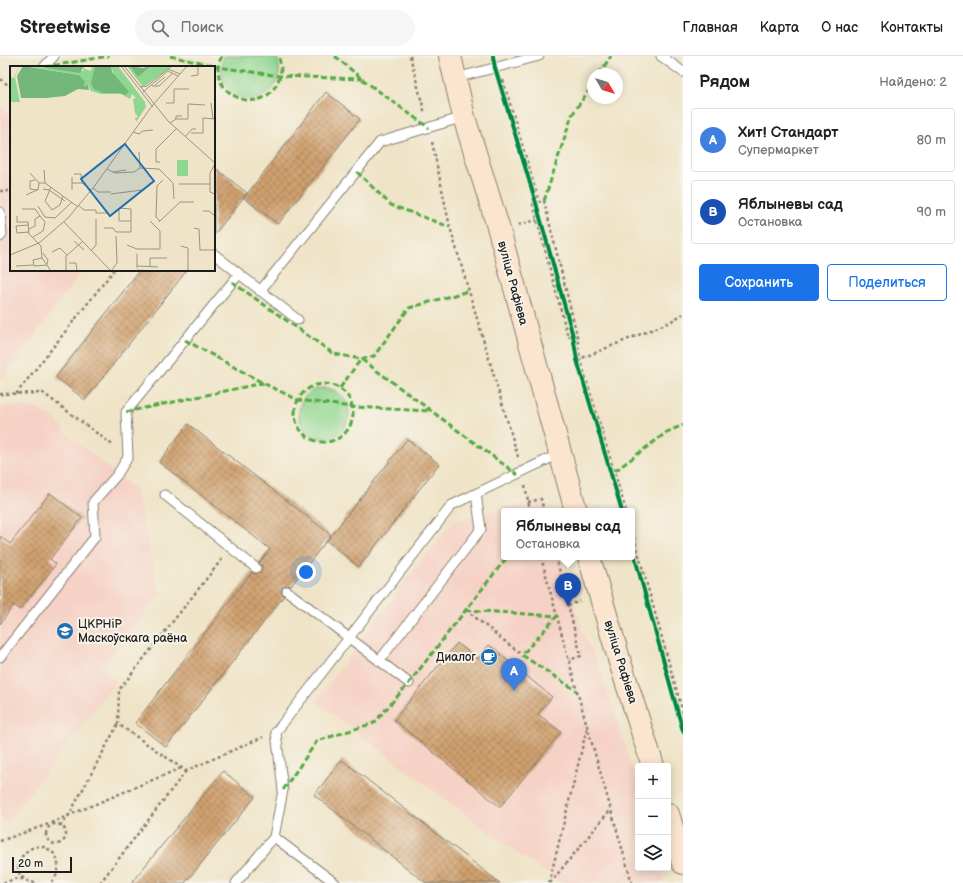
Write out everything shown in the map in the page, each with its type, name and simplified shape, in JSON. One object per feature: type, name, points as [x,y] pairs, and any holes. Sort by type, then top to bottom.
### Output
[{"type":"main road","name":"вуліца Рафіева","points":[[450,56],[464,117],[499,230],[559,454],[575,508]]},
{"type":"main road","name":"вуліца Рафіева","points":[[590,560],[652,763]]},
{"type":"main road","points":[[671,824],[683,863]]},
{"type":"lane","points":[[45,66],[54,56]]},
{"type":"lane","points":[[456,78],[539,56]]},
{"type":"lane","points":[[661,56],[683,72]]},
{"type":"lane","points":[[260,291],[380,142],[464,117]]},
{"type":"lane","points":[[0,212],[2,234],[0,237]]},
{"type":"lane","points":[[215,255],[298,320]]},
{"type":"lane","points":[[0,657],[95,538],[93,502],[117,475],[128,457],[126,412],[239,274]]},
{"type":"lane","points":[[236,883],[274,836],[283,790],[276,732],[452,506],[523,473],[559,454]]},
{"type":"lane","points":[[379,660],[481,529],[476,494]]},
{"type":"lane","points":[[165,495],[256,568]]},
{"type":"lane","points":[[287,591],[409,683]]},
{"type":"lane","points":[[274,836],[335,883]]},
{"type":"path","points":[[410,56],[428,128],[450,228],[523,473],[529,508]]},
{"type":"path","points":[[497,67],[538,202],[575,336]]},
{"type":"path","points":[[0,79],[10,86]]},
{"type":"path","points":[[538,202],[544,201],[575,336],[578,359],[621,508]]},
{"type":"path","points":[[16,394],[113,271]]},
{"type":"path","points":[[578,359],[668,323],[683,314]]},
{"type":"path","points":[[578,359],[615,471],[625,508]]},
{"type":"path","points":[[0,394],[44,393],[128,457]]},
{"type":"path","points":[[528,502],[542,499],[544,508]]},
{"type":"path","points":[[635,542],[683,713]]},
{"type":"path","points":[[60,826],[69,815],[118,724],[119,690],[227,553],[233,550]]},
{"type":"path","points":[[635,558],[679,718]]},
{"type":"path","points":[[542,560],[632,883]]},
{"type":"path","points":[[557,560],[581,656],[569,660]]},
{"type":"path","points":[[466,610],[522,655]]},
{"type":"path","points":[[118,724],[186,771]]},
{"type":"path","points":[[549,883],[588,727]]},
{"type":"path","points":[[100,883],[186,771],[276,732]]},
{"type":"path","points":[[0,841],[47,826],[69,815],[181,768]]},
{"type":"path","points":[[549,883],[611,809]]},
{"type":"path","points":[[47,826],[60,826],[65,832],[65,838],[61,843],[56,844],[49,842]]},
{"type":"path","points":[[47,826],[46,837],[49,842],[49,849]]},
{"type":"path","points":[[24,879],[20,875],[19,866],[21,857],[28,850],[34,847],[42,846],[55,854],[58,862],[58,874],[50,883]]},
{"type":"path","points":[[3,883],[15,879],[24,879],[35,883]]},
{"type":"shaded area","points":[[0,107],[10,114],[10,271],[82,271],[2,379],[0,379]]},
{"type":"shaded area","name":"ЦКРНіР Маскоўскага раёна","points":[[0,406],[30,406],[55,419],[69,435],[135,489],[160,594],[101,668],[116,681],[7,823],[0,817]]},
{"type":"shaded area","points":[[544,500],[546,508],[510,508]]},
{"type":"shaded area","points":[[501,510],[501,560],[561,560],[582,630],[599,667],[635,779],[635,871],[662,871],[665,883],[561,883],[499,840],[316,701],[410,575],[454,521]]},
{"type":"green space","points":[[224,56],[276,56],[279,64],[279,72],[273,88],[264,96],[254,99],[244,98],[235,94],[228,88],[223,79],[221,68]]},
{"type":"green space","points":[[324,388],[334,390],[342,395],[347,403],[349,413],[347,423],[342,431],[334,436],[324,438],[314,436],[306,431],[301,423],[299,413],[301,403],[306,395],[314,390]]},
{"type":"building","points":[[326,92],[360,119],[278,224],[244,198]]},
{"type":"building","points":[[215,168],[247,193],[215,234]]},
{"type":"building","points":[[139,271],[186,271],[85,400],[56,377]]},
{"type":"building","points":[[188,424],[331,535],[291,586],[287,585],[282,587],[281,591],[284,596],[166,747],[135,723],[252,572],[255,574],[261,571],[262,566],[259,563],[270,549],[159,462]]},
{"type":"building","points":[[407,439],[439,464],[359,567],[327,541]]},
{"type":"building","points":[[50,493],[82,518],[50,559],[56,564],[20,610],[14,605],[0,624],[0,536],[10,544]]},
{"type":"building","points":[[457,643],[478,659],[489,645],[552,697],[538,714],[561,732],[500,807],[394,720]]},
{"type":"building","points":[[342,760],[500,883],[426,883],[314,795]]},
{"type":"building","points":[[223,771],[255,797],[185,883],[131,883]]},
{"type":"marked path","points":[[51,66],[109,56]]},
{"type":"marked path","points":[[170,56],[214,66]]},
{"type":"marked path","points":[[222,56],[218,68],[220,80],[226,90],[247,100],[258,100],[269,94],[277,83],[281,70],[278,56]]},
{"type":"marked path","points":[[335,56],[362,79],[429,128]]},
{"type":"marked path","points":[[603,68],[611,56]]},
{"type":"marked path","points":[[215,66],[280,76],[362,79]]},
{"type":"marked path","points":[[544,201],[572,115],[587,93]]},
{"type":"marked path","points":[[357,172],[391,205],[450,227]]},
{"type":"marked path","points":[[232,282],[334,354],[361,359],[518,475]]},
{"type":"marked path","points":[[340,388],[361,359],[374,356],[409,308],[468,291]]},
{"type":"marked path","points":[[185,340],[263,383],[298,400],[353,407],[430,411]]},
{"type":"marked path","points":[[126,412],[263,383]]},
{"type":"marked path","points":[[324,384],[335,386],[348,397],[351,402],[353,413],[351,424],[340,437],[335,440],[324,442],[313,440],[300,429],[297,424],[295,413],[297,402],[308,389],[313,386],[324,384]]},
{"type":"marked path","points":[[615,471],[667,432],[683,425]]},
{"type":"marked path","points":[[283,790],[317,741],[374,723],[409,683],[505,560]]},
{"type":"marked path","points":[[466,610],[557,616],[522,655],[577,691]]},
{"type":"cycle path","points":[[493,56],[495,68],[536,203],[573,336],[577,360],[621,508]]},
{"type":"cycle path","points":[[635,558],[683,731]]},
{"type":"place","name":"Яблыневы сад","points":[[568,606]]},
{"type":"place","name":"ЦКРНіР Маскоўскага раёна","points":[[65,631]]},
{"type":"place","name":"Диалог","points":[[489,657]]},
{"type":"place","name":"Хит! Стандарт","points":[[514,691]]}]
